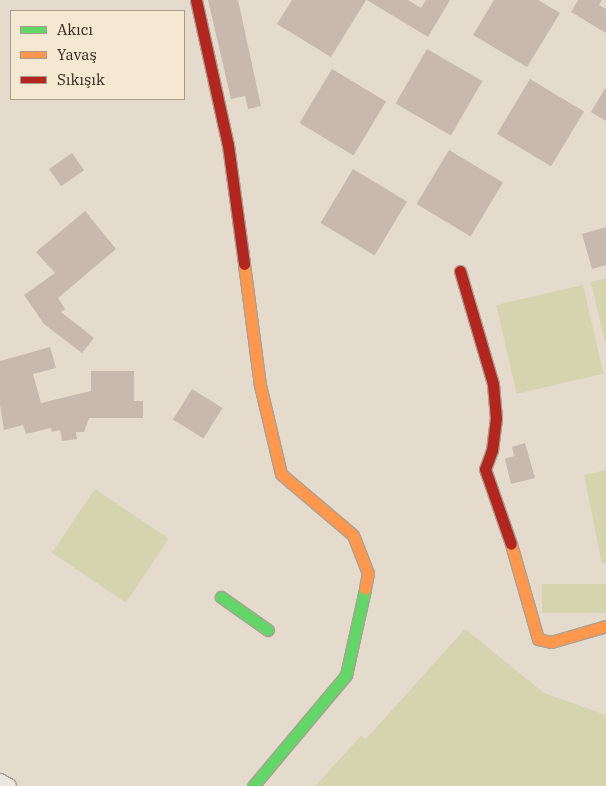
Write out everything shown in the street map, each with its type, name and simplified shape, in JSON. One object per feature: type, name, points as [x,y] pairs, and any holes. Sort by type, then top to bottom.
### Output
[{"type":"street","points":[[196,0],[228,145],[260,386],[281,474],[353,535],[368,573],[346,675],[253,786]]},
{"type":"street","points":[[460,271],[494,384],[496,418],[492,450],[485,469],[501,510],[538,639],[550,642],[606,626]]},
{"type":"street","points":[[221,597],[268,630]]},
{"type":"street","points":[[0,781],[9,786]]},
{"type":"shaded area","points":[[606,278],[606,347],[591,282]]},
{"type":"shaded area","points":[[583,285],[603,374],[517,394],[496,305]]},
{"type":"shaded area","points":[[606,470],[606,563],[602,564],[584,475]]},
{"type":"shaded area","points":[[95,489],[169,539],[126,603],[52,553]]},
{"type":"shaded area","points":[[542,584],[606,584],[606,613],[542,613]]},
{"type":"shaded area","points":[[465,629],[544,693],[606,715],[606,786],[315,786],[361,736],[366,739]]},
{"type":"building","points":[[208,0],[238,0],[261,106],[248,109],[245,96],[231,99]]},
{"type":"building","points":[[292,0],[366,0],[331,57],[277,24]]},
{"type":"building","points":[[367,0],[408,0],[421,8],[426,0],[450,0],[428,37]]},
{"type":"building","points":[[494,0],[538,0],[560,13],[527,67],[473,35]]},
{"type":"building","points":[[578,0],[602,0],[599,5],[606,9],[606,33],[571,12]]},
{"type":"building","points":[[427,49],[482,81],[451,136],[396,104]]},
{"type":"building","points":[[332,69],[386,101],[354,155],[300,123]]},
{"type":"building","points":[[530,79],[584,111],[551,166],[497,134]]},
{"type":"building","points":[[606,87],[606,121],[591,112]]},
{"type":"building","points":[[449,150],[503,182],[471,236],[417,204]]},
{"type":"building","points":[[72,153],[84,170],[61,186],[49,169]]},
{"type":"building","points":[[353,169],[407,201],[375,255],[321,223]]},
{"type":"building","points":[[85,211],[116,249],[58,298],[65,309],[61,312],[94,338],[82,353],[44,324],[24,295],[55,273],[36,252]]},
{"type":"building","points":[[606,227],[606,265],[592,269],[582,234]]},
{"type":"building","points":[[50,347],[56,368],[33,374],[41,403],[91,391],[91,371],[134,371],[134,401],[143,401],[143,418],[89,418],[84,432],[76,432],[77,439],[62,441],[60,430],[52,432],[51,428],[26,434],[23,425],[4,430],[0,405],[0,361]]},
{"type":"building","points":[[192,389],[223,408],[203,439],[173,420]]},
{"type":"building","points":[[525,443],[535,478],[511,484],[505,459],[514,456],[512,447]]},
{"type":"traffic: fast","points":[[253,786],[346,675],[365,589]]},
{"type":"traffic: fast","points":[[221,597],[268,630]]},
{"type":"traffic: slow","points":[[244,264],[260,385],[281,474],[353,535],[368,573],[365,589]]},
{"type":"traffic: slow","points":[[511,544],[538,639],[551,642],[606,626]]},
{"type":"traffic: jam","points":[[196,0],[228,145],[244,264]]},
{"type":"traffic: jam","points":[[460,271],[493,384],[496,418],[492,450],[485,469],[511,544]]}]
